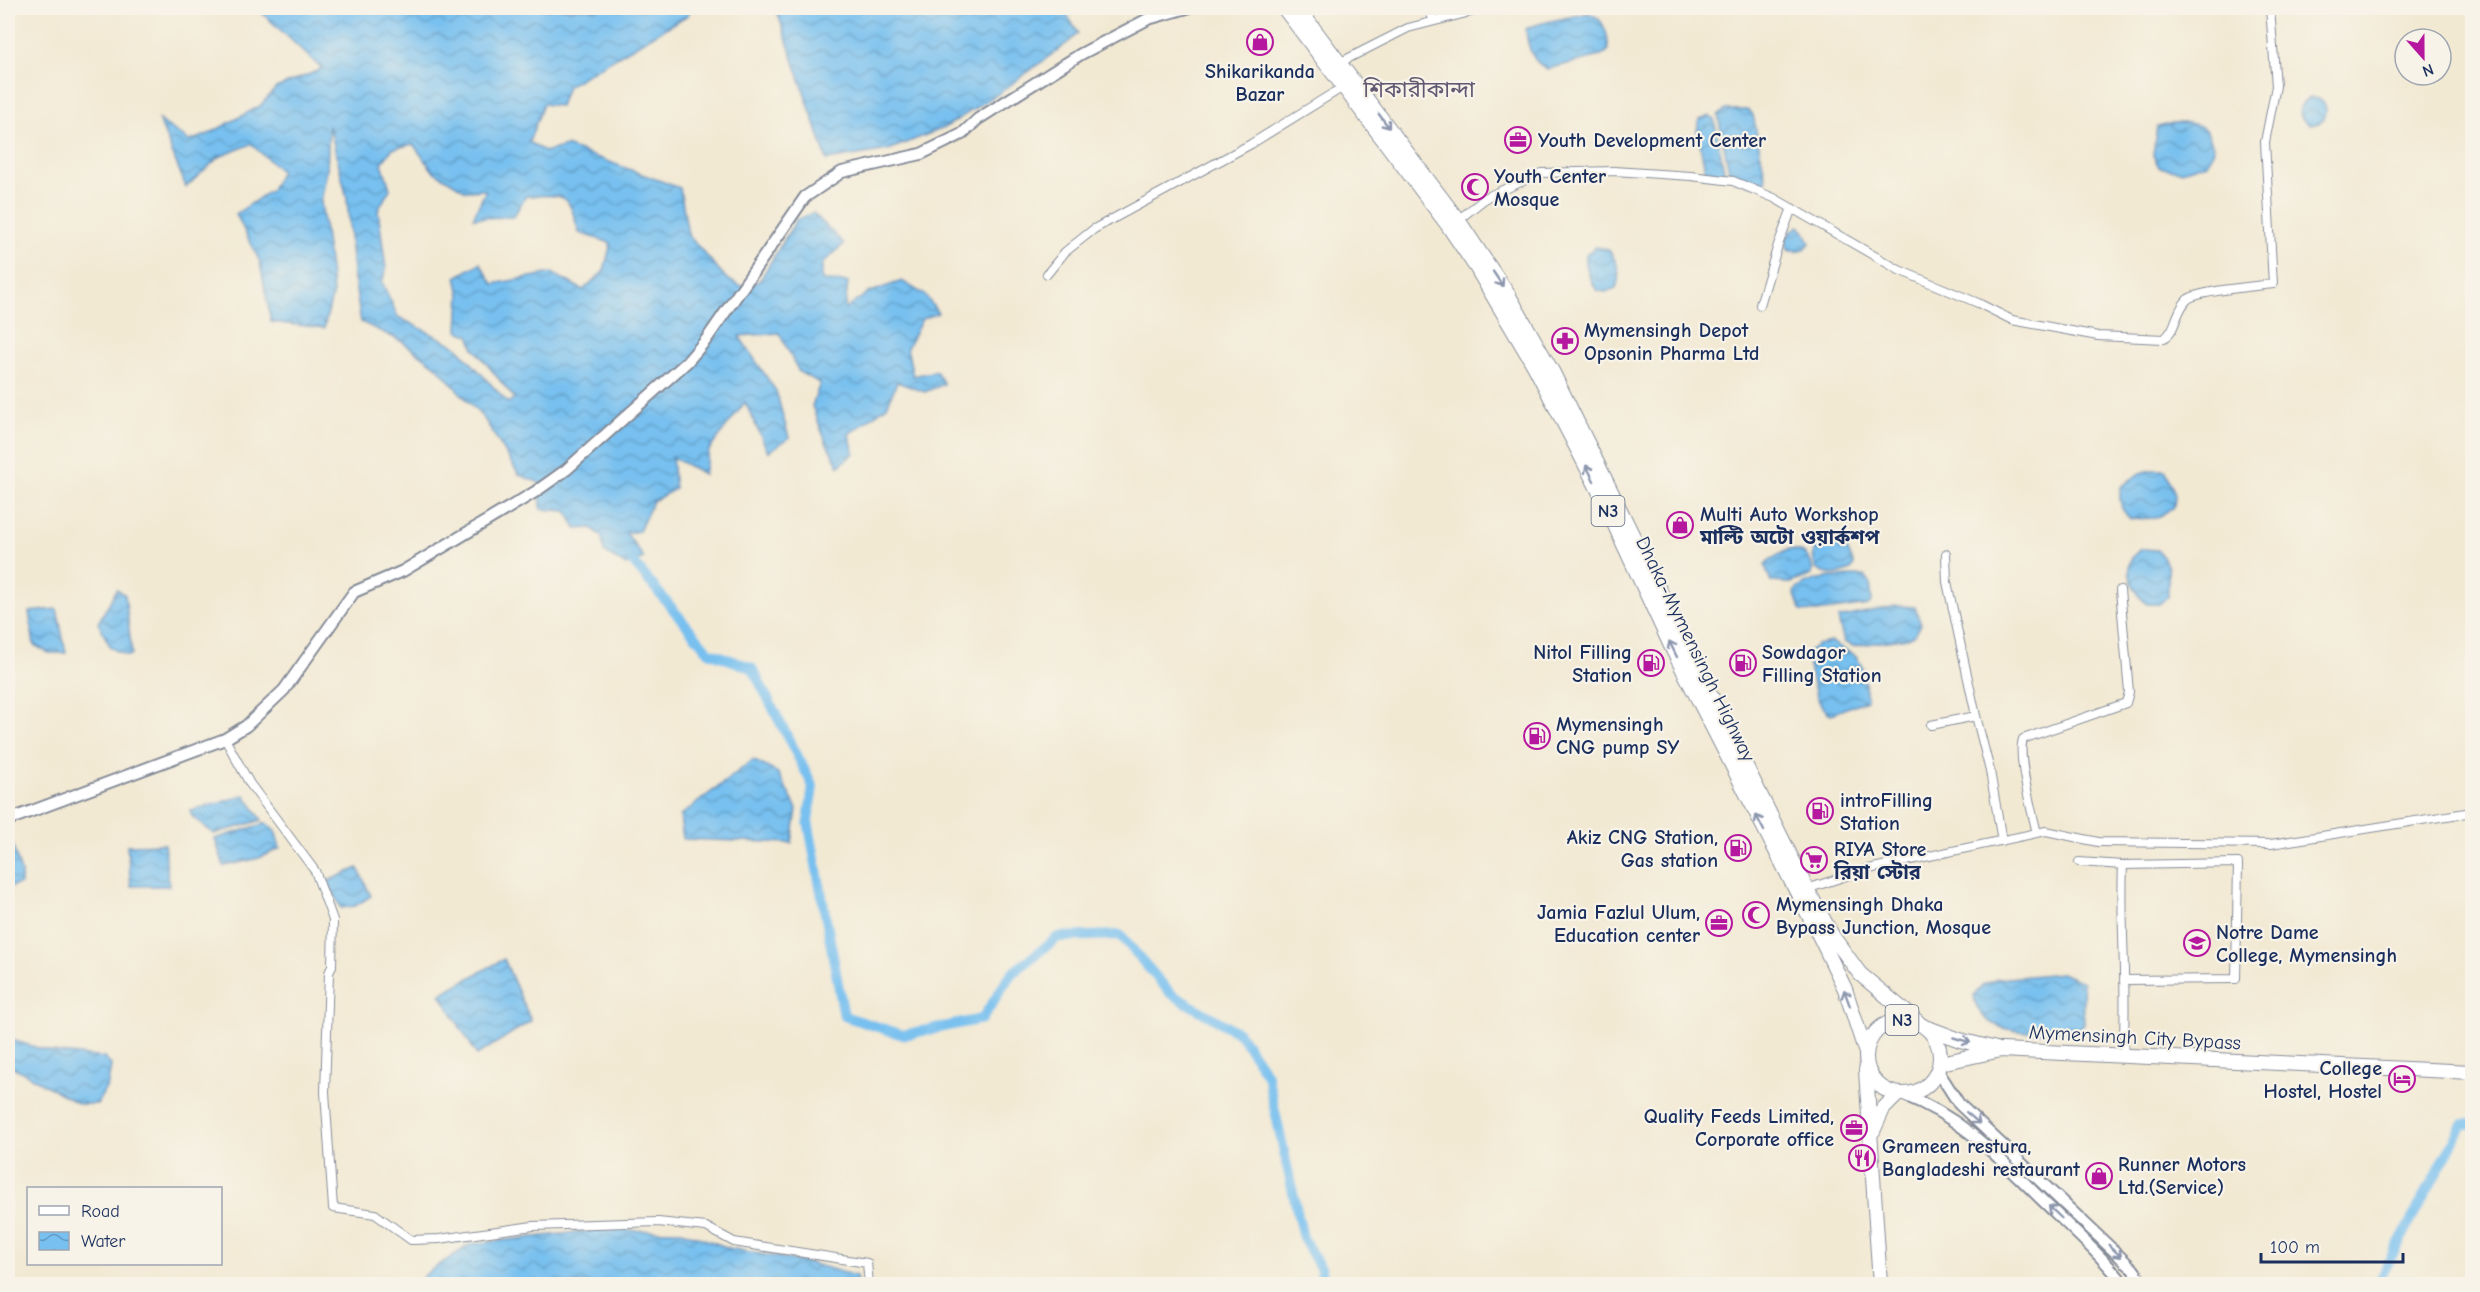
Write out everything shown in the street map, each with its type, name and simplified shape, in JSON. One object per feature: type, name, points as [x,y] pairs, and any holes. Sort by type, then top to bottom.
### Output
[{"type":"highway","name":"Dhaka-Mymensingh Highway","points":[[1284,8],[1447,224],[1476,267],[1535,367],[1598,489],[1692,689],[1845,989],[1866,1058]]},
{"type":"highway","name":"Dhaka-Mymensingh Highway","points":[[1298,8],[1458,220],[1509,296],[1553,373],[1833,938],[1860,974],[1922,1024]]},
{"type":"highway","name":"N3","points":[[1871,1147],[1878,1117],[1883,1109],[1901,1094],[1921,1090],[1928,1086],[1939,1067],[1939,1044],[1922,1024],[1906,1019],[1884,1025],[1869,1042],[1866,1058],[1871,1147],[1880,1284]]},
{"type":"highway","points":[[1922,1024],[1960,1040],[2001,1050]]},
{"type":"highway","name":"Mymensingh City Bypass","points":[[1939,1067],[2001,1050],[2472,1072]]},
{"type":"highway","name":"N3","points":[[1866,1058],[1873,1080],[1880,1087],[1901,1094]]},
{"type":"street","points":[[8,820],[225,739],[246,726],[284,690],[354,592],[403,571],[535,492],[566,470],[687,362],[729,307],[805,197],[842,172],[921,154],[962,134],[978,119],[1081,54],[1148,19],[1187,8]]},
{"type":"street","points":[[1426,8],[1435,20]]},
{"type":"street","points":[[1339,63],[1408,28],[1486,8]]},
{"type":"street","points":[[1458,220],[1487,197],[1541,173],[1614,171],[1691,176],[1733,182],[1774,198],[1899,270],[1978,303],[2012,321],[2098,336],[2164,339],[2173,332],[2180,309],[2193,295],[2273,284],[2265,142],[2276,86],[2270,8]]},
{"type":"street","points":[[1047,274],[1065,252],[1094,230],[1251,144],[1343,87]]},
{"type":"street","points":[[1760,305],[1792,208]]},
{"type":"street","points":[[1946,554],[1947,582],[1990,771],[2002,841]]},
{"type":"street","points":[[2037,833],[2021,744],[2023,739],[2126,703],[2129,692],[2120,590]]},
{"type":"street","points":[[1931,725],[1976,716]]},
{"type":"street","points":[[225,739],[250,784],[315,871],[333,920],[325,1057],[333,1209],[375,1214],[411,1240],[439,1239],[533,1226],[658,1222],[706,1227],[734,1242],[867,1263],[869,1284]]},
{"type":"street","points":[[1807,889],[1864,870],[2046,831],[2098,843],[2271,843],[2472,812]]},
{"type":"street","points":[[2079,862],[2123,865],[2238,863],[2236,979],[2124,980]]},
{"type":"street","points":[[2123,865],[2121,899],[2124,980],[2123,1056]]},
{"type":"street","points":[[1939,1067],[1959,1104],[2133,1269],[2144,1284]]},
{"type":"street","points":[[1901,1094],[1946,1114],[1982,1142],[2095,1251],[2124,1284]]},
{"type":"water","points":[[257,8],[691,8],[688,15],[567,86],[560,106],[543,104],[529,142],[545,152],[566,146],[680,188],[688,235],[727,279],[740,286],[752,285],[760,280],[796,220],[813,213],[844,244],[822,264],[822,281],[848,282],[845,309],[868,293],[902,281],[925,295],[938,313],[922,319],[907,348],[913,376],[936,371],[944,384],[925,392],[897,382],[887,406],[849,434],[854,453],[839,466],[826,442],[812,406],[820,383],[799,372],[779,333],[739,336],[776,391],[789,438],[768,452],[745,402],[709,450],[704,474],[672,457],[675,489],[653,501],[639,531],[626,533],[644,558],[625,565],[604,552],[602,537],[592,528],[576,529],[567,511],[541,509],[540,483],[519,475],[485,420],[436,366],[401,341],[361,322],[353,272],[347,198],[329,125],[327,170],[321,202],[333,292],[324,328],[271,322],[260,262],[236,214],[271,190],[281,171],[251,144],[219,157],[186,187],[159,120],[189,141],[207,135],[260,106],[276,88],[322,69]],"holes":[[[413,144],[433,171],[466,191],[486,190],[473,218],[513,217],[526,196],[558,196],[564,198],[572,209],[579,233],[611,243],[604,271],[583,290],[552,273],[493,284],[480,263],[456,277],[460,294],[458,331],[469,335],[474,348],[514,398],[508,403],[456,346],[398,317],[382,282],[386,269],[378,210],[390,189],[382,163],[392,149]]]},
{"type":"water","points":[[776,8],[1063,8],[1078,33],[1001,92],[944,128],[888,150],[827,160]]},
{"type":"water","points":[[1588,13],[1602,23],[1608,39],[1608,51],[1600,56],[1547,69],[1542,66],[1529,47],[1526,29]]},
{"type":"water","points":[[2313,98],[2322,102],[2326,111],[2322,120],[2313,124],[2304,120],[2300,111],[2304,102]]},
{"type":"water","points":[[1726,110],[1749,110],[1753,115],[1766,181],[1756,185],[1734,181],[1729,171],[1718,115]]},
{"type":"water","points":[[1710,116],[1714,119],[1724,171],[1715,176],[1706,174],[1697,131],[1699,120]]},
{"type":"water","points":[[2173,123],[2196,124],[2205,130],[2214,150],[2207,163],[2181,171],[2159,167],[2153,155],[2157,127]]},
{"type":"water","points":[[1799,226],[1810,243],[1801,251],[1788,250],[1785,242],[1790,232]]},
{"type":"water","points":[[1596,247],[1608,249],[1618,267],[1619,277],[1616,288],[1605,292],[1597,290],[1587,268],[1586,254]]},
{"type":"water","points":[[2165,470],[2167,473],[2175,494],[2174,507],[2156,518],[2130,519],[2121,504],[2121,487],[2140,473]]},
{"type":"water","points":[[1831,537],[1844,542],[1854,565],[1851,570],[1833,574],[1816,569],[1813,558],[1815,549]]},
{"type":"water","points":[[1789,549],[1807,556],[1810,560],[1812,575],[1791,583],[1771,582],[1765,565]]},
{"type":"water","points":[[2142,549],[2157,550],[2167,566],[2168,597],[2159,604],[2147,604],[2132,583],[2129,568],[2131,561]]},
{"type":"water","points":[[1865,576],[1870,584],[1872,601],[1868,605],[1816,612],[1801,611],[1794,592],[1801,586],[1818,579]]},
{"type":"water","points":[[117,589],[125,595],[132,654],[128,656],[111,648],[98,623]]},
{"type":"water","points":[[1896,606],[1915,607],[1921,624],[1915,634],[1907,638],[1853,646],[1844,642],[1838,618]]},
{"type":"water","points":[[57,609],[66,653],[49,653],[34,645],[29,612]]},
{"type":"water","points":[[1831,642],[1856,656],[1863,669],[1867,700],[1831,714],[1825,710],[1816,695],[1806,653],[1817,645]]},
{"type":"water","points":[[753,760],[778,773],[797,809],[792,843],[683,839],[680,816]]},
{"type":"water","points":[[245,795],[262,820],[214,834],[192,816],[190,811]]},
{"type":"water","points":[[266,823],[275,830],[280,848],[259,858],[224,866],[215,839]]},
{"type":"water","points":[[8,831],[21,872],[21,884],[8,887]]},
{"type":"water","points":[[164,844],[169,886],[131,886],[127,845]]},
{"type":"water","points":[[358,868],[371,896],[355,906],[341,908],[328,881]]},
{"type":"water","points":[[504,959],[531,1021],[477,1055],[440,994]]},
{"type":"water","points":[[2061,973],[2083,982],[2084,1023],[2077,1032],[2031,1032],[2000,1027],[1988,1020],[1979,1010],[1974,995],[1984,984],[1998,979]]},
{"type":"water","points":[[8,1039],[52,1052],[104,1058],[111,1065],[108,1084],[97,1104],[79,1104],[8,1064]]},
{"type":"water","points":[[598,1230],[682,1231],[729,1248],[813,1264],[856,1276],[857,1284],[416,1284],[428,1272],[471,1244]]},
{"type":"waterway","points":[[633,562],[709,652],[752,668],[813,786],[808,821],[844,1016],[903,1035],[982,1019],[1011,974],[1058,937],[1120,935],[1171,994],[1239,1033],[1267,1075],[1303,1238],[1321,1269],[1322,1284]]},
{"type":"waterway","points":[[2377,1284],[2463,1124],[2472,1124]]},
{"type":"place","name":"Shikarikanda Bazar","points":[[1260,42]]},
{"type":"place","name":"Youth Development Center","points":[[1518,140]]},
{"type":"place","name":"Youth Center Mosque","points":[[1475,187]]},
{"type":"place","name":"Mymensingh Depot Opsonin Pharma Ltd","points":[[1565,341]]},
{"type":"place","name":"Multi Auto Workshop মাল্টি অটো ওয়ার্কশপ","points":[[1680,525]]},
{"type":"place","name":"Nitol Filling Station","points":[[1651,663]]},
{"type":"place","name":"Sowdagor Filling Station","points":[[1743,663]]},
{"type":"place","name":"Mymensingh CNG pump SY","points":[[1537,736]]},
{"type":"place","name":"introFilling Station","points":[[1820,811]]},
{"type":"place","name":"Akiz CNG Station, Gas station","points":[[1738,848]]},
{"type":"place","name":"RIYA Store রিয়া স্টোর","points":[[1814,860]]},
{"type":"place","name":"Mymensingh Dhaka Bypass Junction, Mosque","points":[[1756,915]]},
{"type":"place","name":"Jamia Fazlul Ulum, Education center","points":[[1719,923]]},
{"type":"place","name":"Notre Dame College, Mymensingh","points":[[2197,943]]},
{"type":"place","name":"College Hostel, Hostel","points":[[2402,1079]]},
{"type":"place","name":"Quality Feeds Limited, Corporate office","points":[[1854,1128]]},
{"type":"place","name":"Grameen restura, Bangladeshi restaurant","points":[[1862,1158]]},
{"type":"place","name":"Runner Motors Ltd.(Service)","points":[[2099,1176]]},
{"type":"district","name":"শিকারীকান্দা","points":[[1419,89]]}]
